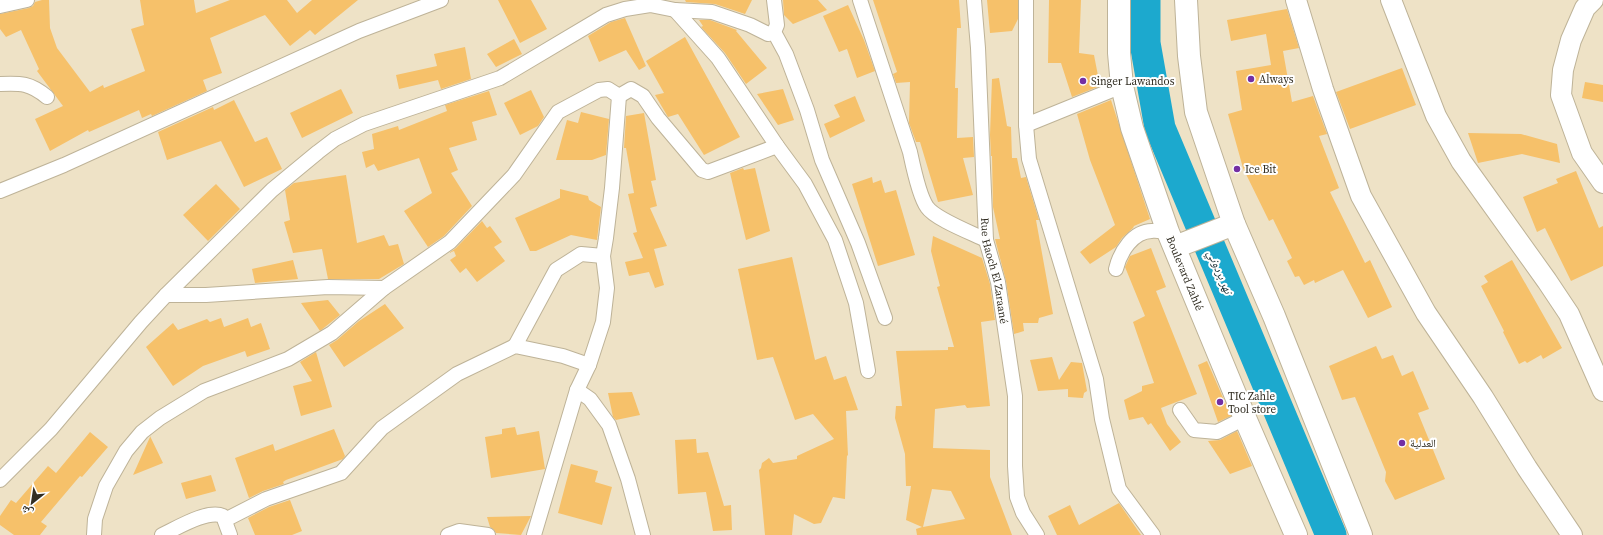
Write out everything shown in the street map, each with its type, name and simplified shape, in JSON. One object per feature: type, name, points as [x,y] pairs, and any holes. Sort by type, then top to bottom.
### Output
[{"type":"highway","name":"Boulevard Zahlé","points":[[1119,0],[1119,53],[1122,86],[1132,128],[1171,239],[1245,418],[1296,535]]},
{"type":"highway","points":[[1186,0],[1189,56],[1196,112],[1234,224],[1274,316],[1361,535]]},
{"type":"highway","points":[[1171,239],[1234,224]]},
{"type":"street","points":[[0,6],[27,0]]},
{"type":"street","points":[[0,191],[64,165],[359,31],[441,0]]},
{"type":"street","points":[[0,480],[51,429],[141,322],[166,295],[272,190],[335,139],[364,124],[500,78],[606,15],[625,9],[650,6],[674,10],[712,12],[750,25],[768,34],[774,32],[777,25],[774,0]]},
{"type":"street","points":[[860,0],[910,152],[914,172],[927,208],[936,216],[986,240]]},
{"type":"street","name":"Rue Haoch El Zaraané","points":[[974,0],[978,48],[986,240],[998,282],[1014,396],[1017,497],[1023,513],[1037,535]]},
{"type":"street","points":[[1026,0],[1026,125],[1029,159],[1096,379],[1102,419],[1119,489],[1153,535]]},
{"type":"street","points":[[1296,0],[1323,89],[1361,196],[1426,313],[1483,397],[1526,468],[1572,535]]},
{"type":"street","points":[[1391,0],[1436,116],[1449,140],[1461,161],[1547,280],[1569,314],[1603,391]]},
{"type":"street","points":[[1593,0],[1585,8],[1571,40],[1563,70],[1561,95],[1582,153],[1603,183]]},
{"type":"street","points":[[674,10],[718,58],[777,146],[805,184],[835,240],[856,303],[868,371]]},
{"type":"street","points":[[774,32],[786,54],[807,110],[822,160],[858,243],[885,318]]},
{"type":"street","points":[[0,84],[21,83],[36,88],[47,97]]},
{"type":"street","points":[[1026,125],[1122,86]]},
{"type":"street","points":[[94,535],[95,518],[106,486],[126,451],[142,432],[160,418],[204,392],[288,359],[332,333],[384,288],[450,242],[514,176],[558,112],[599,90],[608,89],[619,96]]},
{"type":"street","points":[[619,96],[631,89],[643,96],[658,118],[702,170],[708,172],[777,146]]},
{"type":"street","points":[[534,535],[577,390],[589,365],[603,322],[607,288],[603,256],[612,188],[619,96]]},
{"type":"street","points":[[1116,269],[1118,258],[1126,246],[1136,236],[1151,230],[1171,239]]},
{"type":"street","points":[[225,520],[266,499],[341,472],[382,428],[457,374],[515,346],[556,270],[581,254],[603,256]]},
{"type":"street","points":[[166,295],[206,295],[328,287],[384,288]]},
{"type":"street","points":[[515,346],[563,356],[589,365]]},
{"type":"street","points":[[577,390],[590,399],[609,425],[628,480],[644,535]]},
{"type":"street","points":[[1180,410],[1194,430],[1217,432],[1245,418]]},
{"type":"street","points":[[162,535],[193,520],[214,514],[223,516],[230,535]]},
{"type":"street","points":[[448,535],[459,530],[488,535]]},
{"type":"building","points":[[49,0],[50,28],[57,48],[90,92],[103,85],[104,88],[145,71],[131,29],[144,25],[140,0],[194,0],[196,13],[230,0],[287,0],[297,13],[312,0],[358,0],[315,35],[310,30],[290,46],[265,15],[210,38],[222,73],[203,80],[207,91],[152,116],[151,114],[142,118],[139,110],[89,132],[88,130],[50,151],[35,119],[63,106],[37,71],[39,69],[21,30],[6,37],[0,29],[0,14],[29,8],[33,6],[35,2]]},
{"type":"building","points":[[498,0],[531,0],[547,29],[520,43]]},
{"type":"building","points":[[685,0],[752,0],[745,14],[715,4],[686,2]]},
{"type":"building","points":[[783,0],[818,0],[827,10],[793,24],[784,15]]},
{"type":"building","points":[[873,0],[959,0],[961,28],[957,28],[955,88],[958,88],[957,138],[973,137],[974,157],[963,158],[973,195],[938,202],[920,142],[916,142],[909,123],[910,82],[896,83],[893,74],[897,72]]},
{"type":"building","points":[[987,0],[1018,0],[1018,19],[1012,31],[990,33]]},
{"type":"building","points":[[1049,0],[1081,0],[1079,53],[1094,55],[1100,86],[1072,97],[1061,63],[1048,63]]},
{"type":"building","points":[[848,5],[864,40],[875,71],[857,78],[847,49],[839,52],[823,16]]},
{"type":"building","points":[[1287,9],[1299,48],[1283,51],[1292,102],[1313,96],[1327,134],[1319,136],[1339,188],[1330,192],[1365,263],[1370,260],[1392,307],[1368,318],[1343,270],[1315,283],[1314,280],[1304,285],[1299,276],[1295,277],[1287,261],[1292,258],[1273,219],[1269,221],[1243,168],[1228,114],[1242,110],[1236,71],[1271,65],[1266,34],[1231,41],[1227,20]]},
{"type":"building","points":[[625,18],[646,66],[639,70],[626,50],[599,62],[588,36],[611,22]]},
{"type":"building","points":[[699,20],[710,20],[737,30],[736,31],[767,68],[746,84],[725,53],[701,27],[703,26]]},
{"type":"building","points":[[685,37],[740,137],[704,155],[678,114],[668,117],[655,95],[664,93],[646,61]]},
{"type":"building","points":[[514,39],[522,54],[496,67],[487,54]]},
{"type":"building","points":[[465,47],[471,79],[441,89],[438,80],[399,89],[396,75],[437,66],[434,54]]},
{"type":"building","points":[[1402,68],[1416,105],[1350,129],[1336,92]]},
{"type":"building","points":[[999,78],[1007,126],[1011,127],[1012,158],[1017,158],[1021,178],[1026,177],[1039,220],[1036,220],[1053,314],[1039,318],[1038,323],[1023,323],[1024,331],[1014,334],[1006,281],[995,239],[1000,239],[993,207],[990,135],[992,79]]},
{"type":"building","points":[[1585,82],[1603,85],[1603,102],[1582,98]]},
{"type":"building","points":[[341,89],[353,113],[302,138],[290,113]]},
{"type":"building","points":[[783,89],[794,120],[778,125],[757,94]]},
{"type":"building","points":[[531,90],[544,117],[538,126],[520,135],[504,103]]},
{"type":"building","points":[[489,91],[497,115],[472,122],[477,140],[449,148],[458,170],[451,173],[472,206],[444,236],[428,247],[404,211],[432,193],[419,158],[378,171],[374,164],[366,168],[362,152],[374,149],[372,134],[398,126],[399,130],[447,111],[445,105]]},
{"type":"building","points":[[855,96],[865,121],[830,138],[824,124],[840,117],[834,105]]},
{"type":"building","points":[[234,100],[255,142],[267,137],[282,169],[244,187],[221,141],[167,160],[158,132],[213,107],[214,110]]},
{"type":"building","points":[[1111,100],[1150,219],[1134,226],[1122,238],[1116,247],[1090,264],[1080,252],[1115,225],[1090,160],[1077,114]]},
{"type":"building","points":[[581,112],[609,119],[606,155],[592,160],[556,160],[567,120],[578,123]]},
{"type":"building","points":[[644,113],[656,180],[651,181],[657,206],[650,208],[667,246],[654,249],[664,285],[655,288],[649,272],[629,276],[625,262],[643,258],[633,233],[637,232],[628,194],[634,193],[626,148],[624,148],[626,116]]},
{"type":"building","points":[[1468,133],[1521,134],[1557,144],[1560,163],[1522,154],[1478,163]]},
{"type":"building","points":[[743,168],[744,170],[755,168],[770,231],[746,240],[730,173]]},
{"type":"building","points":[[1576,171],[1599,228],[1603,226],[1603,266],[1571,281],[1545,228],[1537,232],[1523,197],[1558,183],[1556,179]]},
{"type":"building","points":[[346,175],[357,243],[384,235],[389,246],[398,244],[404,264],[379,279],[328,279],[322,249],[293,253],[284,222],[290,220],[285,190],[294,183]]},
{"type":"building","points":[[872,177],[873,183],[881,180],[885,193],[896,190],[915,255],[878,266],[852,184]]},
{"type":"building","points":[[216,184],[240,209],[208,241],[183,215]]},
{"type":"building","points":[[560,189],[588,196],[589,200],[601,207],[597,240],[571,235],[536,251],[530,251],[515,218],[560,198]]},
{"type":"building","points":[[482,221],[487,228],[490,226],[502,242],[494,247],[505,261],[477,282],[466,268],[460,273],[450,260],[456,256],[454,251],[449,253],[456,248]]},
{"type":"building","points":[[933,236],[982,258],[990,284],[995,320],[981,322],[990,406],[967,408],[965,405],[935,409],[933,448],[990,450],[990,477],[1012,535],[917,535],[916,529],[922,527],[906,520],[911,486],[906,486],[905,454],[895,418],[896,406],[902,406],[896,351],[948,350],[948,347],[954,347],[937,287],[940,286],[931,251]],"holes":[[[932,489],[951,491],[965,519],[923,527]]]},
{"type":"building","points":[[1151,248],[1166,287],[1156,291],[1197,394],[1161,408],[1167,424],[1181,442],[1170,451],[1151,423],[1148,425],[1143,417],[1129,420],[1124,400],[1142,391],[1142,386],[1154,383],[1133,322],[1145,316],[1125,267],[1130,256]]},
{"type":"building","points":[[792,257],[815,360],[826,356],[834,380],[846,376],[858,410],[846,411],[848,456],[847,455],[845,499],[833,497],[821,523],[814,524],[794,514],[792,535],[765,535],[759,470],[762,463],[769,458],[773,463],[797,459],[797,456],[834,439],[813,414],[795,420],[773,357],[757,360],[738,269]]},
{"type":"building","points":[[293,260],[298,279],[255,283],[252,269]]},
{"type":"building","points":[[1512,260],[1562,348],[1543,359],[1541,355],[1527,363],[1525,361],[1519,364],[1481,286],[1488,282],[1484,276]]},
{"type":"building","points":[[328,300],[340,315],[320,331],[301,303]]},
{"type":"building","points":[[385,304],[404,328],[344,367],[329,345],[359,321]]},
{"type":"building","points":[[221,318],[224,327],[248,318],[251,327],[261,323],[270,349],[247,357],[245,351],[203,366],[173,386],[146,347],[173,323],[178,330],[207,319],[210,322]]},
{"type":"building","name":"العدلية","points":[[1376,346],[1382,359],[1393,355],[1402,376],[1413,371],[1429,409],[1418,413],[1445,479],[1395,500],[1385,481],[1386,472],[1355,397],[1342,400],[1329,366]]},
{"type":"building","points":[[316,352],[332,407],[301,416],[293,386],[312,381],[300,362]]},
{"type":"building","points":[[1052,357],[1059,380],[1071,362],[1082,363],[1087,391],[1084,393],[1083,398],[1068,397],[1068,389],[1038,391],[1030,360]]},
{"type":"building","points":[[1207,361],[1231,416],[1218,422],[1198,365]]},
{"type":"building","points":[[632,392],[640,415],[616,420],[613,417],[608,393]]},
{"type":"building","points":[[515,427],[517,435],[539,431],[545,469],[491,478],[485,437],[502,434],[502,429]]},
{"type":"building","points":[[334,429],[345,456],[343,459],[286,480],[283,482],[284,484],[263,491],[249,498],[235,458],[273,444],[275,451]]},
{"type":"building","points":[[1237,431],[1252,466],[1230,474],[1208,441],[1220,440]]},
{"type":"building","points":[[90,432],[108,447],[82,477],[80,476],[41,522],[47,526],[40,535],[14,535],[0,525],[0,516],[11,500],[16,503],[48,466],[56,473]]},
{"type":"building","points":[[150,437],[163,463],[133,475]]},
{"type":"building","points":[[696,439],[697,453],[708,452],[724,506],[731,505],[732,530],[713,531],[706,492],[678,494],[675,440]]},
{"type":"building","points":[[571,464],[598,471],[595,482],[612,487],[602,525],[558,513]]},
{"type":"building","points":[[211,475],[216,491],[186,499],[181,483]]},
{"type":"building","points":[[290,500],[302,531],[292,535],[255,535],[248,518],[269,507]]},
{"type":"building","points":[[1119,503],[1141,535],[1057,535],[1048,516],[1070,505],[1079,525]]},
{"type":"building","points":[[531,516],[521,535],[496,533],[490,527],[487,517]]},
{"type":"waterway","name":"نهر بردوني","points":[[1145,0],[1145,43],[1160,128],[1331,535]]},
{"type":"place","name":"Always","points":[[1251,79]]},
{"type":"place","name":"Singer Lawandos","points":[[1083,81]]},
{"type":"place","name":"Ice Bit","points":[[1237,169]]},
{"type":"place","name":"TIC Zahle Tool store","points":[[1220,402]]},
{"type":"place","name":"العدلية","points":[[1402,443]]}]
